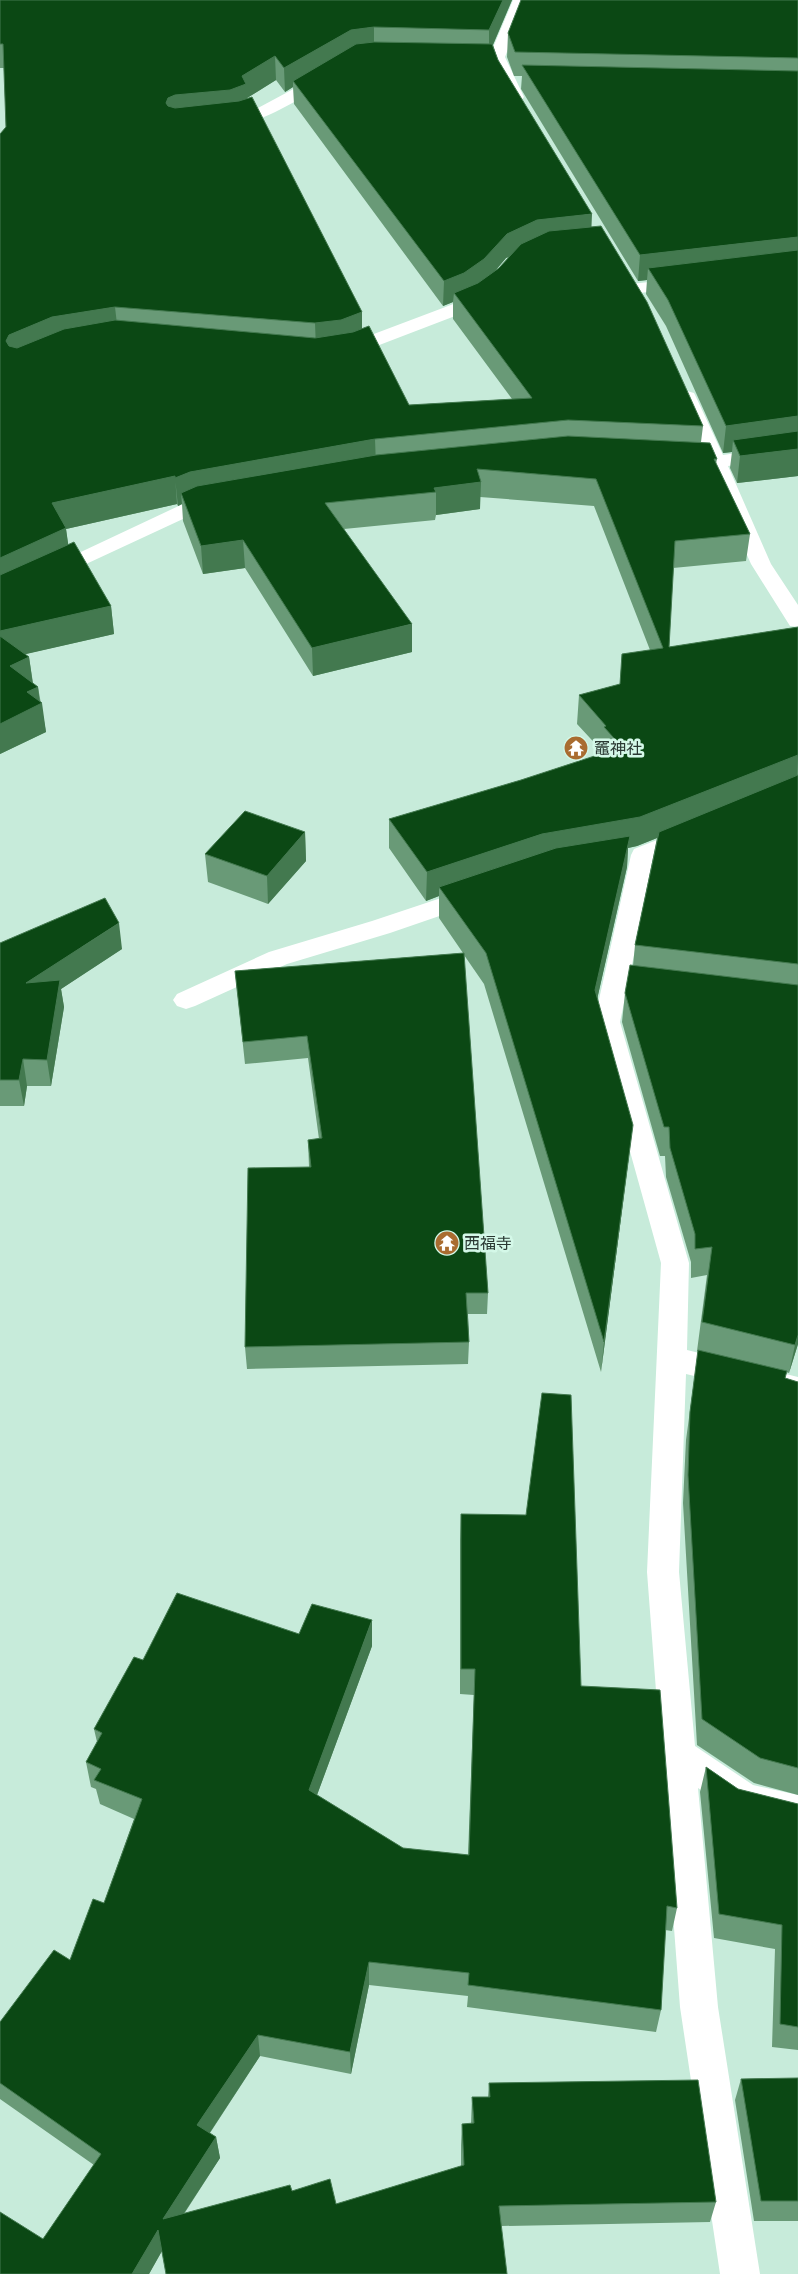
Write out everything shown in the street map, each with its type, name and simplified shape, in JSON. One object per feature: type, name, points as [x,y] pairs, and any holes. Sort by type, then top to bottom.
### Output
[{"type":"street","points":[[516,1],[497,57],[507,82],[527,116]]},
{"type":"street","points":[[480,60],[499,61]]},
{"type":"street","points":[[206,124],[234,121],[277,105],[335,71]]},
{"type":"street","points":[[507,82],[526,82]]},
{"type":"street","points":[[632,289],[700,281]]},
{"type":"street","points":[[326,355],[346,352],[470,304],[496,283]]},
{"type":"street","points":[[679,381],[761,564],[789,591],[798,621]]},
{"type":"street","points":[[660,459],[716,462],[798,450]]},
{"type":"street","points":[[0,598],[192,507],[240,498]]},
{"type":"street","points":[[716,825],[629,857],[625,983],[607,1022],[675,1263],[663,1572],[699,2007],[740,2274]]},
{"type":"street","points":[[186,1000],[278,958],[494,889]]},
{"type":"street","points":[[671,1358],[798,1389]]},
{"type":"street","points":[[678,1754],[745,1800],[798,1812]]},
{"type":"building","points":[[0,0],[503,0],[489,30],[374,27],[351,30],[284,68],[275,56],[242,76],[246,84],[230,90],[175,95],[168,98],[166,103],[168,106],[175,108],[239,101],[252,97],[362,312],[341,320],[315,323],[115,307],[52,317],[9,335],[6,341],[9,346],[17,348],[64,329],[115,320],[315,338],[353,332],[369,326],[409,405],[532,398],[454,293],[478,283],[499,268],[521,244],[549,231],[601,226],[647,302],[703,426],[568,420],[375,439],[190,472],[175,478],[175,476],[52,503],[66,528],[0,558],[0,134],[6,127],[3,44],[0,44]]},
{"type":"building","points":[[521,0],[798,0],[798,58],[515,52],[508,33]]},
{"type":"building","points":[[374,42],[492,44],[498,60],[592,214],[537,220],[507,234],[484,259],[464,273],[444,281],[293,81],[356,44]]},
{"type":"building","points":[[522,65],[798,71],[798,237],[640,255]]},
{"type":"building","points":[[798,250],[798,416],[726,426],[668,300],[648,268]]},
{"type":"building","points":[[798,431],[798,449],[740,456],[733,440]]},
{"type":"building","points":[[568,436],[710,443],[717,459],[714,459],[750,534],[675,541],[669,647],[798,627],[798,755],[640,817],[542,834],[427,872],[389,819],[521,780],[622,747],[579,695],[620,684],[622,654],[663,648],[596,479],[477,469],[481,482],[434,488],[436,492],[325,503],[412,624],[312,648],[243,540],[201,546],[181,493],[197,486],[376,455]]},
{"type":"building","points":[[74,542],[111,606],[0,631],[0,575]]},
{"type":"building","points":[[0,636],[29,657],[10,666],[38,687],[27,692],[42,703],[0,724]]},
{"type":"building","points":[[798,775],[798,964],[635,945],[659,832]]},
{"type":"building","points":[[245,811],[305,832],[267,876],[205,854]]},
{"type":"building","points":[[630,836],[595,990],[633,1125],[604,1342],[486,953],[439,887],[556,848]]},
{"type":"building","points":[[105,898],[119,923],[26,983],[60,980],[47,1060],[23,1059],[19,1080],[0,1080],[0,943]]},
{"type":"building","points":[[464,953],[488,1293],[466,1293],[469,1342],[245,1347],[248,1168],[311,1167],[308,1140],[322,1138],[307,1036],[243,1042],[235,971]]},
{"type":"building","points":[[630,965],[798,985],[798,1335],[795,1345],[702,1322],[712,1247],[695,1249],[695,1234],[670,1148],[669,1127],[664,1127],[625,993]]},
{"type":"building","points":[[698,1350],[787,1371],[785,1378],[798,1382],[798,1768],[760,1758],[702,1719],[688,1475],[690,1412]]},
{"type":"building","points":[[542,1393],[571,1395],[581,1686],[660,1690],[677,1908],[667,1906],[661,2010],[468,1985],[469,1973],[369,1962],[350,2052],[258,2035],[197,2125],[216,2137],[163,2219],[290,2185],[292,2191],[330,2179],[336,2204],[464,2165],[462,2124],[474,2123],[472,2097],[490,2097],[489,2083],[698,2080],[716,2202],[499,2206],[507,2274],[166,2274],[158,2230],[132,2274],[0,2274],[0,2212],[43,2239],[101,2154],[0,2083],[0,2022],[54,1950],[70,1960],[93,1899],[104,1903],[142,1799],[94,1780],[101,1769],[86,1762],[102,1733],[94,1729],[134,1657],[143,1660],[177,1593],[299,1634],[312,1604],[372,1620],[309,1790],[403,1848],[469,1855],[475,1669],[461,1669],[461,1514],[526,1515]]},
{"type":"building","points":[[706,1767],[738,1789],[798,1804],[798,2027],[780,2024],[782,1925],[719,1914]]},
{"type":"building","points":[[798,2078],[798,2201],[761,2201],[741,2079]]},
{"type":"place","name":"竈神社","points":[[576,748]]},
{"type":"place","name":"西福寺","points":[[447,1243]]}]
